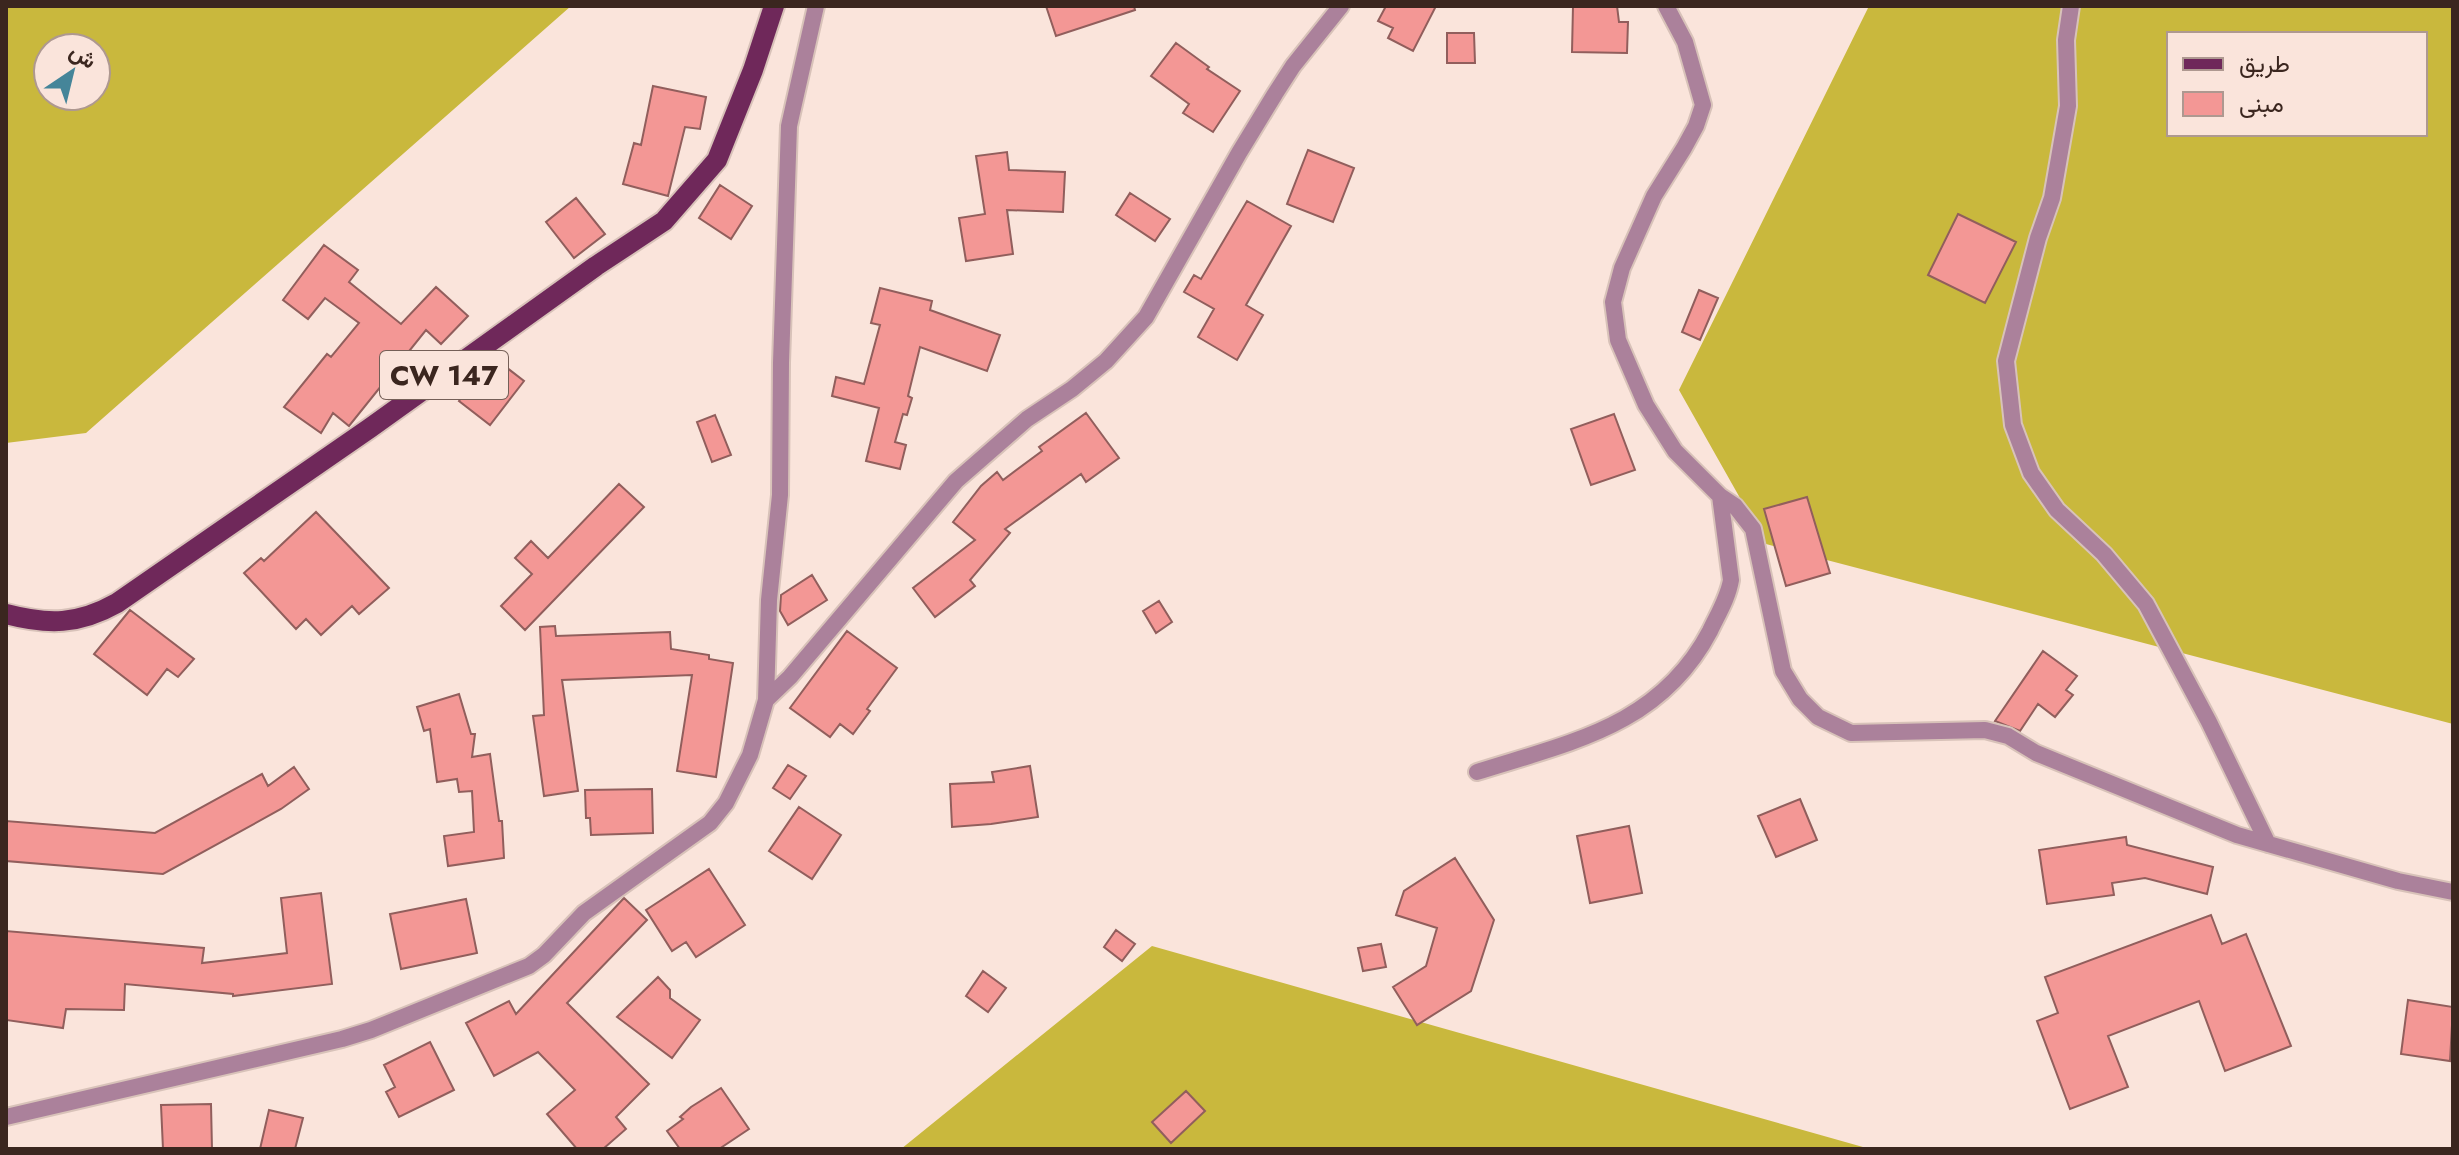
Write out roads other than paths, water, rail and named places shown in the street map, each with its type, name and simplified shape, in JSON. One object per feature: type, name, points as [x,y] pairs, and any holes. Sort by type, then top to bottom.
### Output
[{"type":"main road","name":"CW 147","points":[[6,614],[51,623],[96,615],[117,603],[664,221],[717,160],[753,70],[774,6]]},
{"type":"street","points":[[6,1117],[342,1039],[529,966],[544,955],[584,913],[710,823],[726,803],[750,755],[766,700],[769,600],[780,495],[781,347],[789,126],[816,6]]},
{"type":"street","points":[[766,700],[790,677],[956,481],[1027,419],[1072,389],[1106,361],[1146,317],[1275,94],[1293,66],[1341,6]]},
{"type":"street","points":[[1666,6],[1685,42],[1703,105],[1696,126],[1654,196],[1622,268],[1613,302],[1614,318],[1627,365],[1646,405],[1675,451],[1720,496],[1735,506],[1753,529],[1783,671],[1800,699],[1818,717],[1851,733],[1975,730],[2008,736],[2036,753],[2237,835],[2398,881],[2453,892]]},
{"type":"street","points":[[2071,6],[2066,40],[2068,106],[2052,198],[2038,238],[2006,361],[2013,425],[2031,473],[2057,510],[2104,554],[2146,604],[2209,722],[2268,844]]},
{"type":"street","points":[[1477,772],[1604,730],[1652,703],[1675,681],[1702,646],[1729,591],[1731,580],[1720,496]]}]
